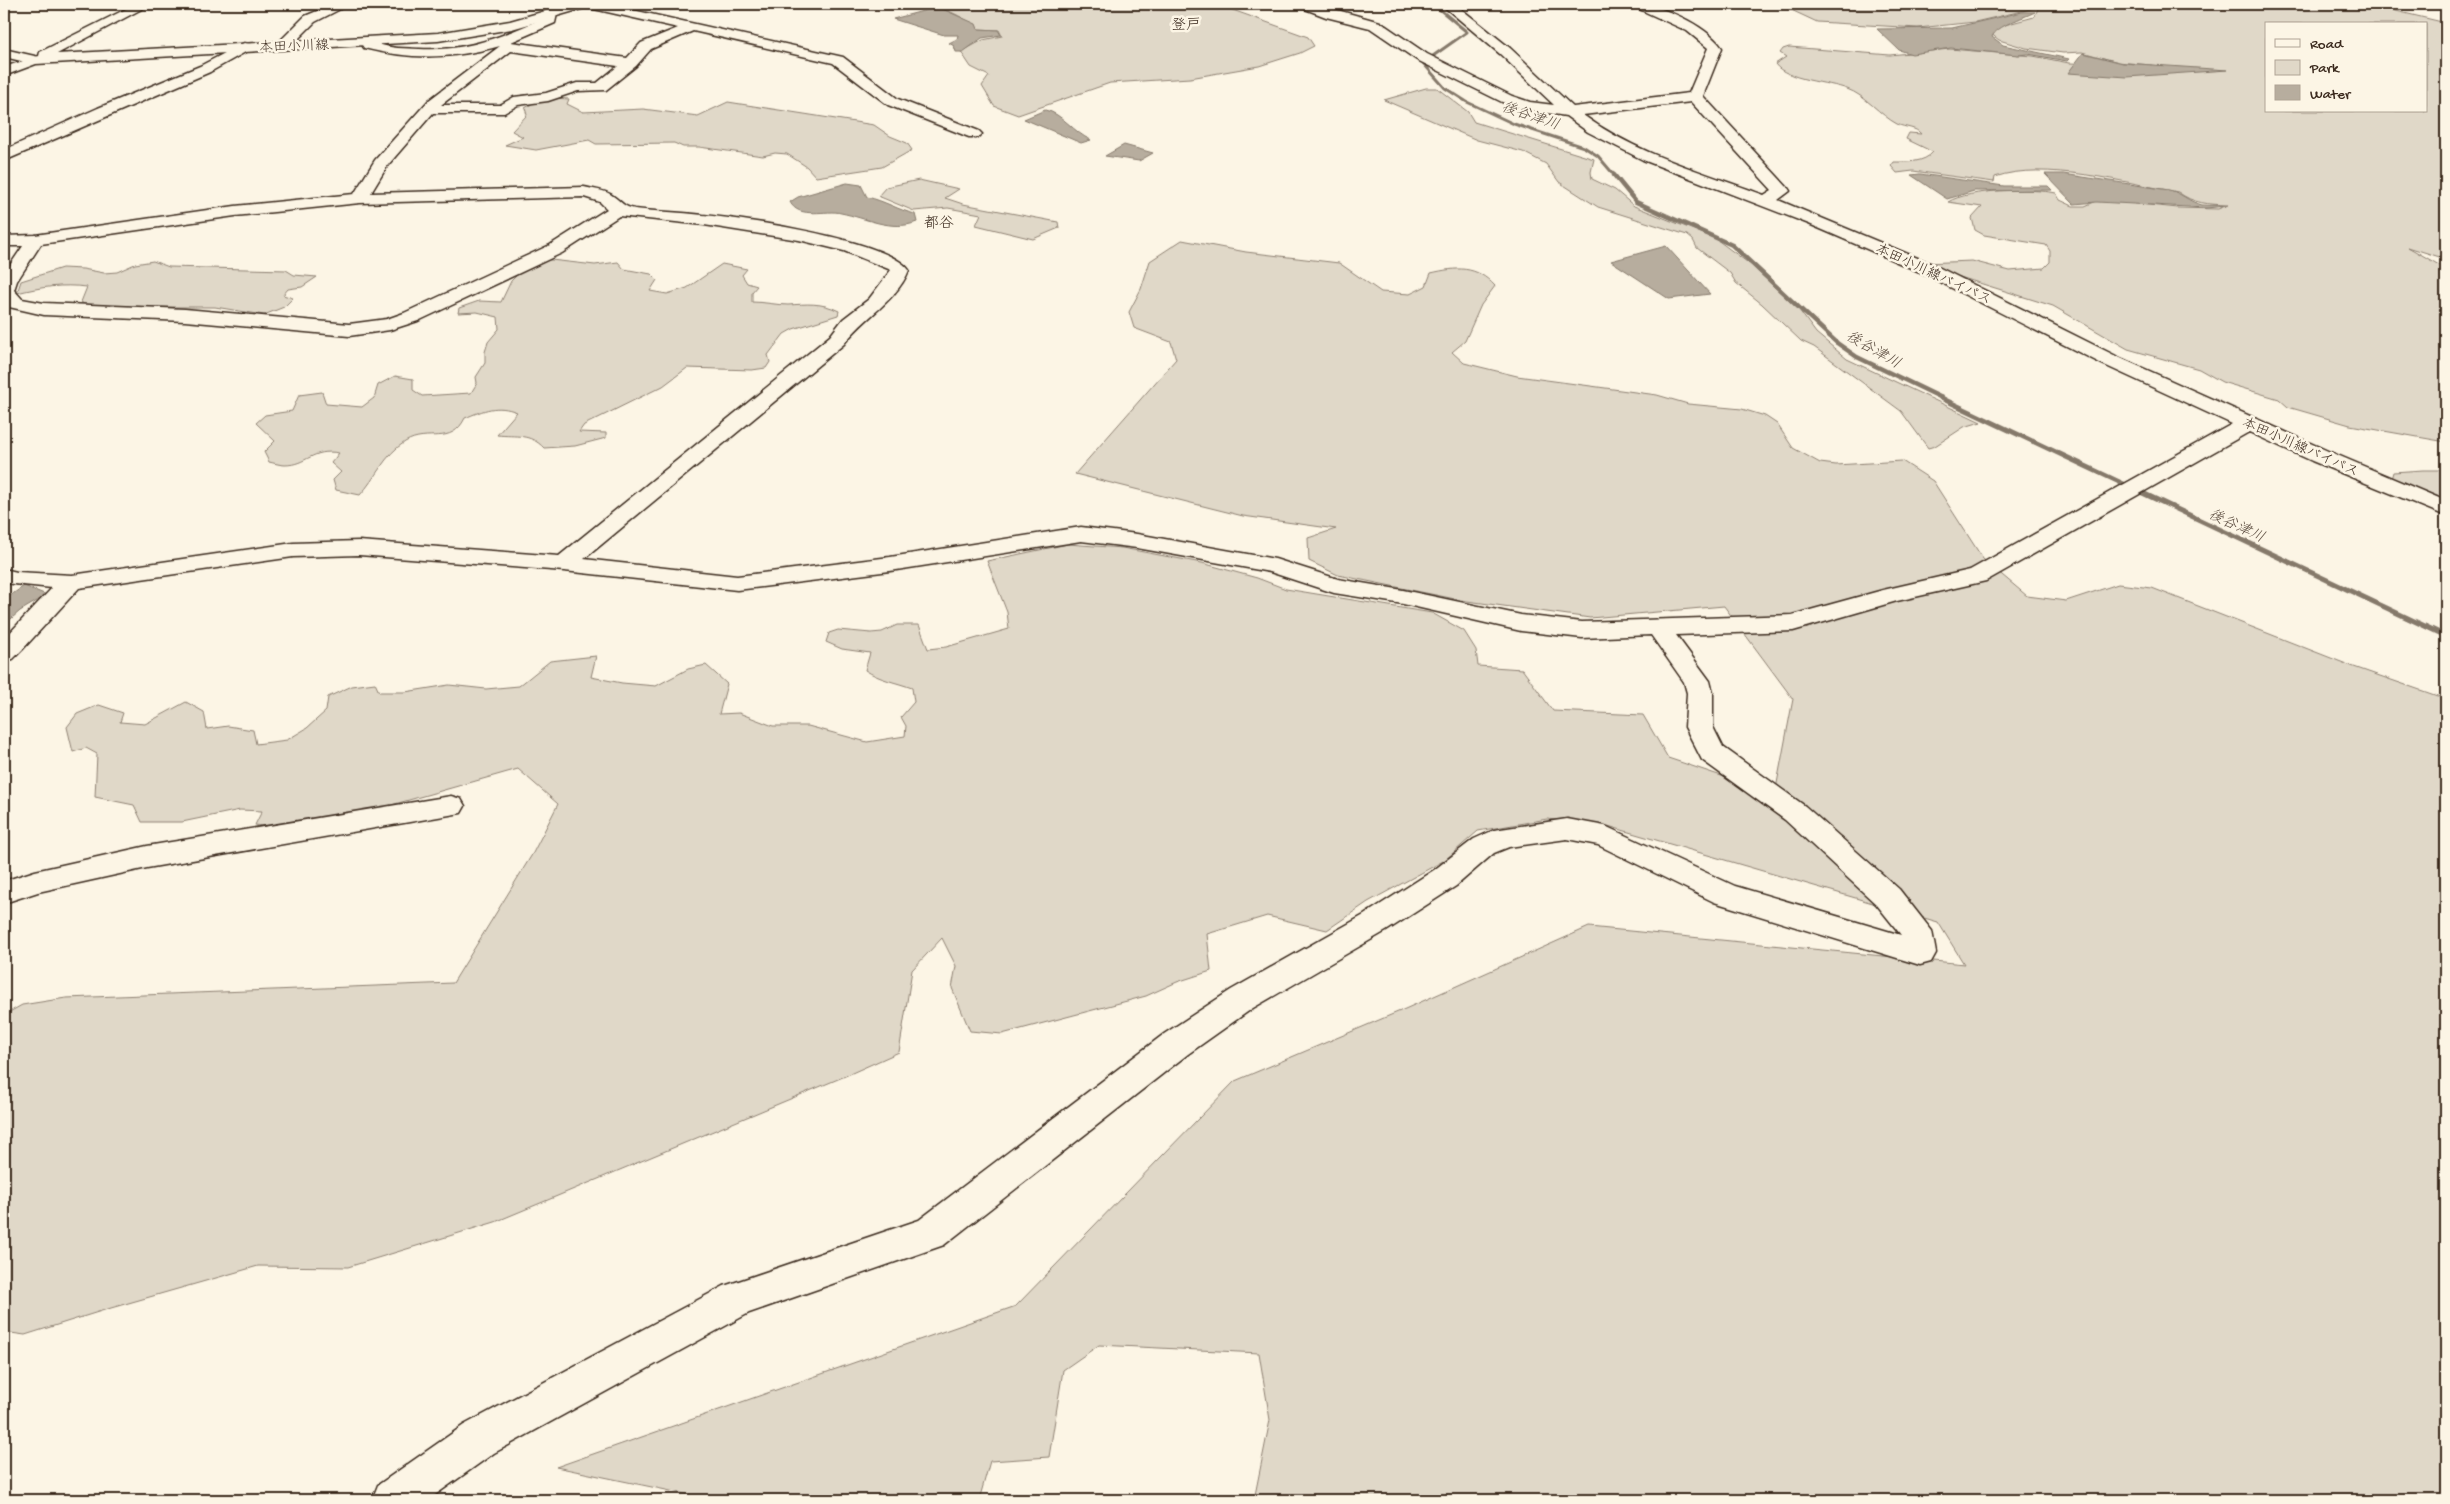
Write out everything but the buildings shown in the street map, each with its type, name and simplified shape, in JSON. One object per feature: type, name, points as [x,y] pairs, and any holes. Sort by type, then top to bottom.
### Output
[{"type":"street","points":[[4,53],[34,60],[145,4]]},
{"type":"street","points":[[284,45],[310,19],[344,4]]},
{"type":"street","name":"本田小川線","points":[[4,72],[34,60],[438,37],[512,25],[583,4]]},
{"type":"street","points":[[590,4],[838,60],[893,102],[974,134]]},
{"type":"street","points":[[1305,4],[1331,14],[1376,25]]},
{"type":"street","points":[[1352,4],[1409,50],[1507,100],[1570,112],[1695,97]]},
{"type":"street","name":"本田小川線バイパス","points":[[1447,4],[1505,52],[1570,112],[1593,129],[1649,157],[1764,201],[1926,268],[2109,360],[2446,509]]},
{"type":"street","points":[[1634,4],[1698,31],[1713,42],[1715,48],[1695,97]]},
{"type":"street","points":[[360,198],[381,163],[434,102],[505,44],[550,20],[551,14]]},
{"type":"street","points":[[429,109],[504,109],[514,102],[548,97],[577,87],[601,87],[631,62],[646,46],[691,26]]},
{"type":"street","points":[[369,42],[370,45],[380,48],[429,54],[468,51],[505,44],[631,62]]},
{"type":"street","points":[[4,156],[140,96],[206,71],[224,62],[244,47]]},
{"type":"street","points":[[1695,97],[1782,191],[1764,201]]},
{"type":"street","points":[[4,241],[35,240],[235,211],[360,198],[584,192],[606,198],[617,210],[636,214],[704,220],[815,238],[880,257],[896,265],[900,270],[876,303],[850,323],[837,340],[564,564]]},
{"type":"street","points":[[35,240],[8,281],[5,290],[10,306],[185,315],[349,330],[370,328],[411,317],[555,249],[579,236],[600,219],[617,210]]},
{"type":"street","points":[[4,576],[17,579],[72,582],[293,550],[359,548],[564,564],[737,583],[890,564],[1080,534],[1137,540],[1275,566],[1334,586],[1403,597],[1521,623],[1582,630],[1793,623],[1892,595],[1978,576],[2146,483],[2249,423]]},
{"type":"street","points":[[4,653],[24,635],[52,599],[72,582]]},
{"type":"street","points":[[393,1500],[479,1439],[738,1299],[931,1233],[1176,1044],[1242,999],[1375,923],[1445,878],[1484,846],[1504,837],[1567,829],[1605,836],[1726,894],[1920,953],[1916,931],[1888,897],[1794,813],[1712,753],[1700,727],[1700,693],[1697,681],[1658,628]]},
{"type":"street","points":[[4,892],[35,882],[147,857],[451,806]]},
{"type":"green space","points":[[929,4],[1216,4],[1308,37],[1314,46],[1300,53],[1259,66],[1190,78],[1110,83],[1018,115],[994,106],[982,86],[989,76],[971,67],[961,52],[983,40],[1002,36],[999,30],[977,29],[974,25],[955,14]]},
{"type":"green space","points":[[1796,4],[2367,4],[2446,23],[2446,259],[2408,247],[2446,269],[2446,442],[2350,425],[2288,407],[2279,399],[2222,382],[2199,369],[2128,349],[2053,306],[1931,268],[1924,263],[1972,261],[2010,271],[2044,268],[2050,262],[2050,251],[2046,245],[1984,235],[1975,230],[1972,218],[1982,207],[1948,202],[1970,194],[2017,190],[2045,191],[2056,193],[2060,200],[2073,206],[2085,206],[2099,200],[2178,208],[2218,209],[2228,205],[2196,201],[2178,192],[2061,172],[2015,172],[1995,177],[1994,182],[1913,171],[1897,173],[1891,166],[1894,162],[1920,160],[1933,152],[1906,139],[1909,133],[1921,134],[1919,132],[1891,120],[1854,92],[1788,74],[1775,64],[1786,57],[1780,53],[1783,49],[1789,47],[1890,55],[1950,49],[2033,56],[2069,63],[2162,66],[2118,62],[2082,52],[2063,53],[2026,48],[1999,40],[1986,30],[2034,17],[2039,7],[1975,22],[1918,28],[1817,22],[1787,8]]},
{"type":"green space","points":[[1426,88],[1437,88],[1468,112],[1474,122],[1594,159],[1591,172],[1592,179],[1615,190],[1634,206],[1716,239],[1751,265],[1799,310],[1816,333],[1847,359],[1981,422],[1964,427],[1935,446],[1928,448],[1901,411],[1814,347],[1801,341],[1762,304],[1736,283],[1730,273],[1697,248],[1693,240],[1687,235],[1598,207],[1559,182],[1546,164],[1523,152],[1477,140],[1384,100]]},
{"type":"green space","points":[[553,98],[569,99],[567,104],[583,112],[643,109],[698,116],[728,102],[874,125],[890,136],[907,143],[912,150],[882,167],[816,177],[807,167],[787,154],[775,153],[763,156],[699,147],[683,147],[674,143],[596,144],[589,140],[536,150],[505,145],[523,137],[512,131],[527,115],[525,108],[535,102]]},
{"type":"green space","points":[[919,180],[959,189],[945,198],[963,204],[1058,222],[1059,228],[1033,239],[976,225],[981,214],[948,208],[914,211],[878,196],[886,187]]},
{"type":"green space","points":[[1182,240],[1246,252],[1339,263],[1381,292],[1410,294],[1426,286],[1431,273],[1458,269],[1473,271],[1481,274],[1495,286],[1481,305],[1465,341],[1452,352],[1464,363],[1517,376],[1657,395],[1688,404],[1742,409],[1765,416],[1777,424],[1793,448],[1820,463],[1836,465],[1902,461],[1933,481],[1983,559],[2027,596],[2066,601],[2118,584],[2152,588],[2354,667],[2446,699],[2446,1500],[1254,1500],[1270,1420],[1259,1353],[1099,1345],[1063,1370],[1049,1457],[990,1461],[979,1500],[714,1500],[556,1467],[1016,1306],[1235,1081],[1405,1009],[1589,927],[1964,964],[1938,922],[1608,826],[1547,819],[1478,831],[1445,860],[1368,902],[1327,930],[1267,916],[1207,934],[1211,971],[1177,982],[1146,996],[1002,1034],[970,1031],[952,988],[956,966],[942,938],[912,970],[899,1052],[843,1077],[495,1222],[348,1267],[258,1266],[25,1335],[4,1332],[4,1015],[22,1005],[66,998],[453,983],[533,853],[558,804],[518,769],[342,819],[272,827],[255,825],[262,811],[240,810],[182,822],[142,822],[134,805],[95,797],[97,754],[86,748],[73,752],[67,727],[77,714],[99,705],[123,713],[120,722],[145,724],[186,702],[204,712],[207,729],[228,726],[253,730],[256,744],[287,740],[307,728],[326,711],[328,697],[352,686],[375,683],[379,692],[405,692],[449,685],[486,689],[519,686],[550,661],[596,656],[591,677],[622,683],[656,686],[688,669],[706,665],[727,684],[719,714],[739,713],[773,726],[808,726],[867,742],[905,736],[906,726],[901,717],[914,702],[912,688],[882,679],[865,670],[870,653],[842,649],[826,642],[829,633],[838,630],[871,633],[882,632],[897,625],[919,625],[928,649],[946,647],[1009,629],[1007,612],[987,561],[1068,544],[1122,548],[1202,563],[1257,578],[1286,589],[1432,613],[1464,631],[1476,650],[1478,666],[1522,669],[1553,711],[1643,715],[1668,758],[1775,794],[1793,699],[1724,606],[1590,618],[1460,600],[1338,575],[1309,561],[1308,538],[1336,529],[1243,516],[1075,474],[1176,359],[1171,342],[1134,328],[1129,312],[1141,289],[1150,261]]},
{"type":"green space","points":[[542,259],[595,265],[618,262],[624,269],[651,274],[657,280],[650,291],[667,294],[687,288],[722,264],[747,269],[742,275],[747,283],[757,286],[752,292],[752,302],[784,305],[814,304],[839,311],[838,315],[793,329],[784,334],[768,355],[770,362],[766,368],[752,370],[687,368],[663,386],[584,425],[579,432],[606,433],[606,438],[575,446],[544,448],[539,443],[528,438],[497,435],[517,412],[503,408],[491,409],[465,418],[459,427],[446,435],[422,436],[405,442],[391,453],[360,495],[336,490],[333,480],[341,472],[331,463],[339,453],[322,453],[293,464],[283,465],[269,462],[264,452],[275,441],[256,423],[265,415],[292,411],[299,395],[322,392],[326,404],[362,407],[374,398],[378,385],[395,376],[413,379],[413,390],[422,396],[471,393],[477,383],[476,377],[485,363],[485,352],[488,342],[499,329],[498,317],[477,312],[458,313],[459,308],[479,301],[501,302],[511,281],[518,274]]},
{"type":"green space","points":[[153,261],[169,267],[286,270],[294,275],[317,277],[302,287],[288,289],[283,295],[293,298],[284,307],[264,315],[215,307],[89,307],[81,302],[87,287],[78,286],[52,287],[17,293],[21,281],[62,268],[104,273],[117,272],[135,264]]},
{"type":"green space","points":[[2446,470],[2446,500],[2391,479],[2393,472]]},
{"type":"water","points":[[938,7],[976,24],[978,29],[998,30],[1001,35],[982,38],[963,52],[956,52],[954,46],[949,43],[957,39],[958,35],[944,35],[893,19]]},
{"type":"water","points":[[2022,12],[2035,12],[2004,26],[1992,37],[2003,45],[2069,59],[2067,61],[2028,54],[2018,55],[1951,48],[1912,54],[1899,50],[1877,29],[1952,28]]},
{"type":"water","points":[[2083,53],[2123,63],[2228,70],[2127,77],[2068,73]]},
{"type":"water","points":[[1045,110],[1057,115],[1091,140],[1081,143],[1024,119]]},
{"type":"water","points":[[1124,145],[1153,153],[1139,161],[1105,156]]},
{"type":"water","points":[[1920,174],[2004,186],[2048,186],[2052,190],[1974,191],[1947,199],[1911,175]]},
{"type":"water","points":[[2045,174],[2063,174],[2169,190],[2202,205],[2226,206],[2206,208],[2097,202],[2074,204]]},
{"type":"water","points":[[847,183],[861,185],[867,197],[915,214],[917,222],[898,226],[835,212],[806,212],[800,211],[790,202],[798,197]]},
{"type":"water","points":[[1666,246],[1710,294],[1669,299],[1611,261]]},
{"type":"water","points":[[24,586],[47,595],[20,611],[4,625],[4,600]]},
{"type":"waterway","name":"後谷津川","points":[[1433,4],[1467,32],[1423,63],[1445,88],[1467,102],[1514,124],[1584,147],[1598,156],[1615,176]]},
{"type":"waterway","name":"後谷津川","points":[[1614,175],[1636,202],[1732,245],[1837,343],[1857,357],[1944,399]]},
{"type":"waterway","name":"後谷津川","points":[[1941,398],[2446,636]]},
{"type":"district","name":"登戸","points":[[1186,24]]},
{"type":"district","name":"都谷","points":[[939,222]]}]
